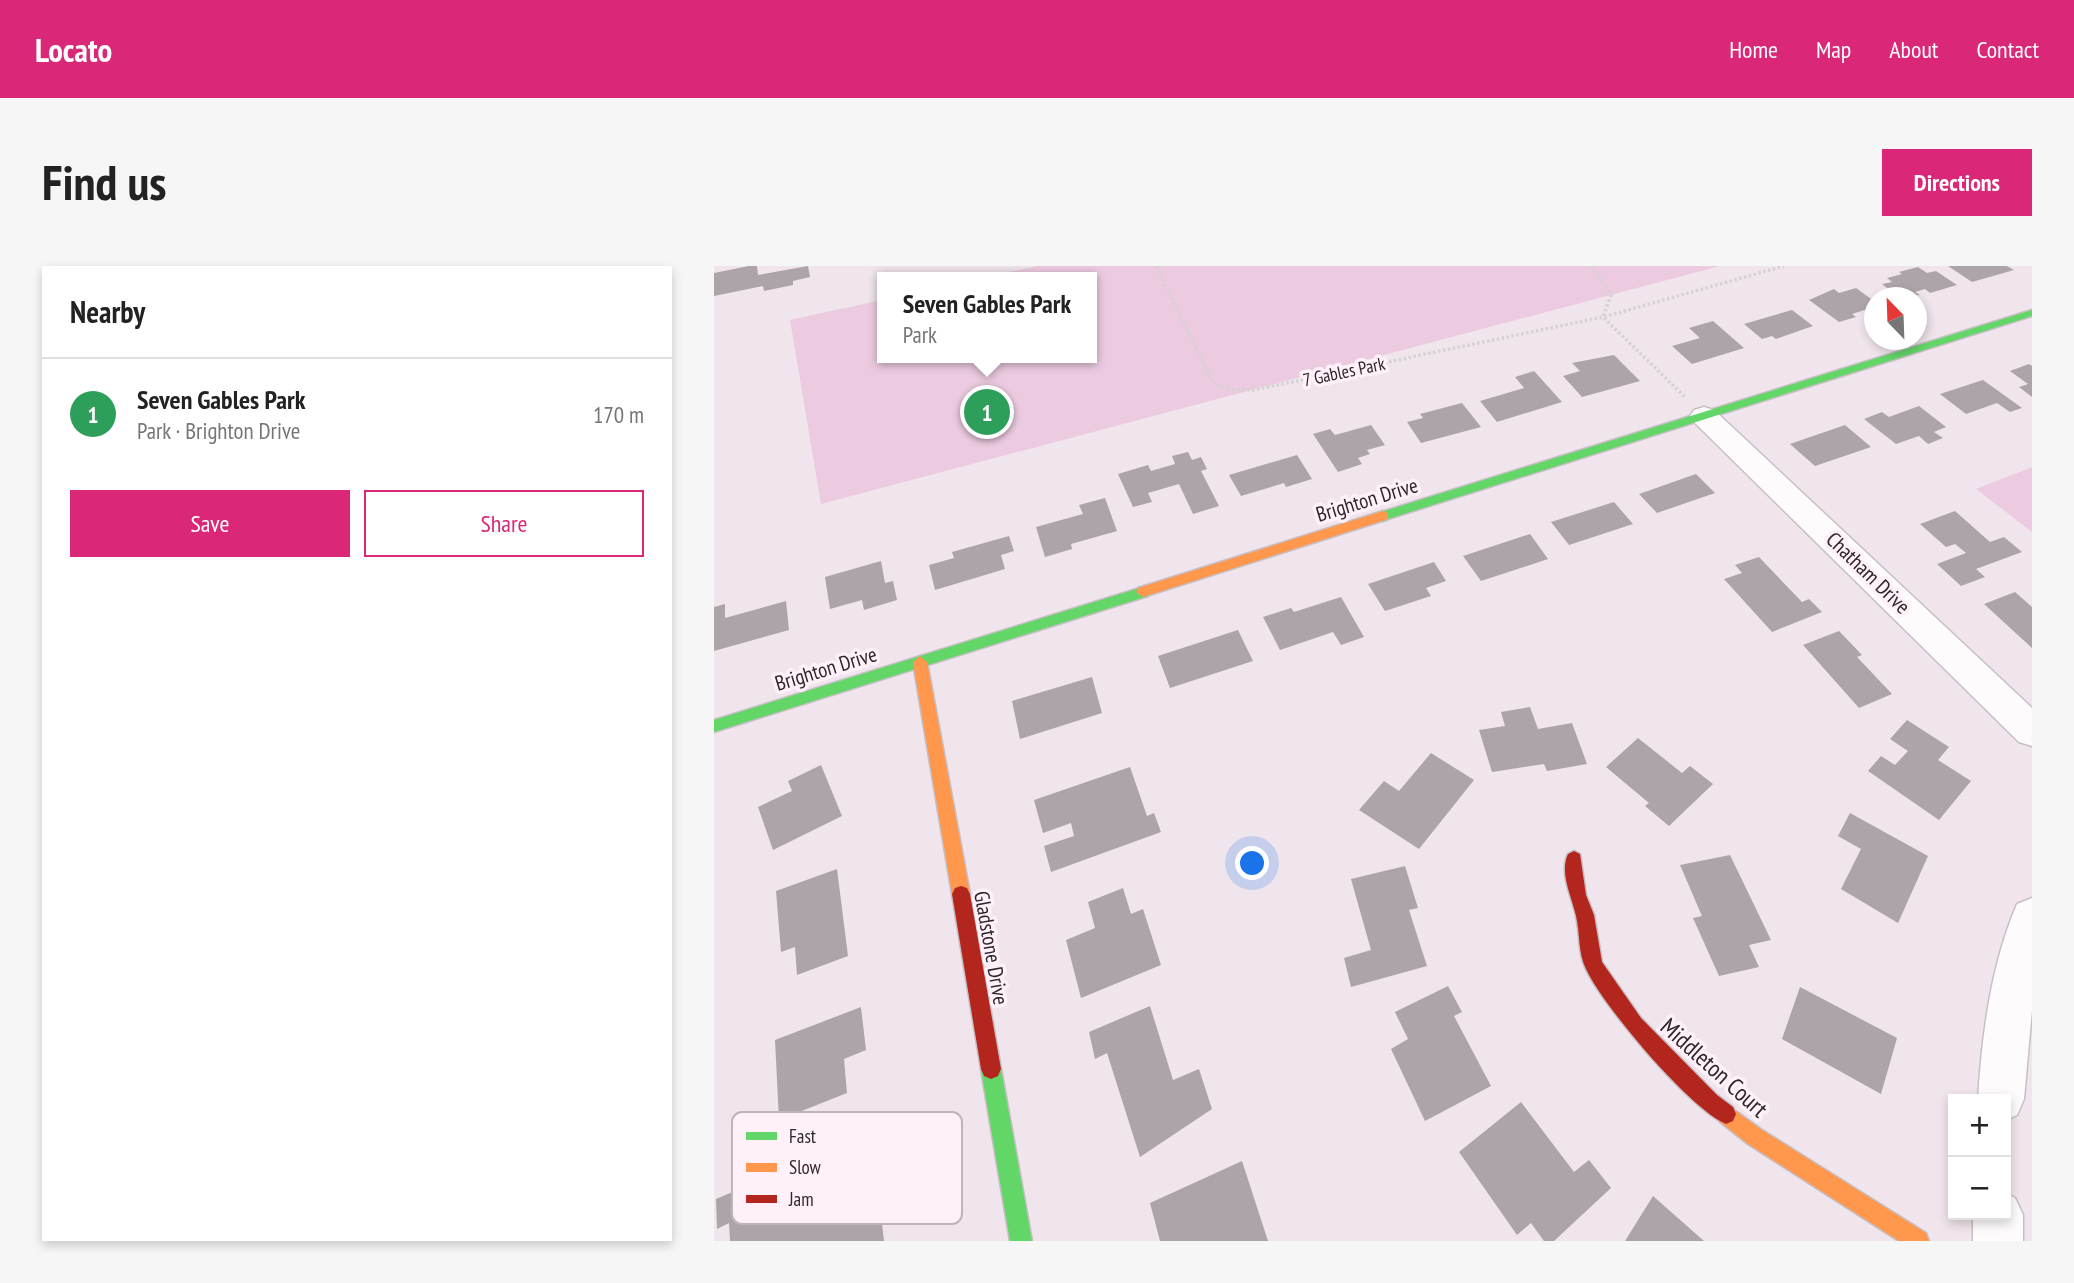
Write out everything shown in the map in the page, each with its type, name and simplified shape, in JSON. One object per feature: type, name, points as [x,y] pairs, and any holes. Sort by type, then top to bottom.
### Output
[{"type":"street","name":"Brighton Drive","points":[[714,726],[2032,313]]},
{"type":"street","name":"Chatham Drive","points":[[1704,416],[2032,731]]},
{"type":"street","name":"Gladstone Drive","points":[[920,662],[1021,1241]]},
{"type":"street","name":"Middleton Court","points":[[1574,859],[1577,895],[1585,915],[1593,965],[1634,1025],[1675,1069],[1746,1130],[1918,1241]]},
{"type":"street","points":[[2001,1094],[2007,1032],[2022,949],[2032,918]]},
{"type":"street","points":[[1997,1241],[1998,1220]]},
{"type":"path","name":"7 Gables Park","points":[[1156,266],[1213,383],[1226,389],[1254,390],[1602,317],[1784,266]]},
{"type":"path","points":[[1591,266],[1611,295],[1608,308],[1602,317],[1704,416]]},
{"type":"shaded area","points":[[1037,266],[1720,266],[821,504],[790,320],[877,301],[877,363],[1097,363],[1097,272],[1009,272]]},
{"type":"shaded area","points":[[2032,467],[2032,532],[1976,489]]},
{"type":"building","points":[[757,266],[758,275],[808,266],[810,277],[793,281],[793,285],[764,291],[763,286],[714,296],[714,273]]},
{"type":"building","points":[[1948,266],[2007,266],[2014,270],[1972,282]]},
{"type":"building","points":[[1918,267],[1927,273],[1936,271],[1957,285],[1930,293],[1927,287],[1886,287],[1882,284],[1892,282],[1887,278],[1902,274],[1899,272]]},
{"type":"building","points":[[1856,288],[1864,294],[1864,310],[1852,314],[1856,317],[1839,322],[1809,300],[1834,289],[1839,293]]},
{"type":"building","points":[[1792,310],[1813,326],[1776,339],[1772,336],[1762,339],[1744,324]]},
{"type":"building","points":[[1713,321],[1744,348],[1692,364],[1672,346],[1700,338],[1689,328]]},
{"type":"building","points":[[1614,355],[1640,381],[1582,397],[1563,376],[1580,371],[1572,363]]},
{"type":"building","points":[[2029,364],[2032,366],[2032,397],[2019,387],[2028,384],[2010,371]]},
{"type":"building","points":[[1534,371],[1562,402],[1497,422],[1480,401],[1524,388],[1515,377]]},
{"type":"building","points":[[1983,380],[2022,408],[2010,412],[1997,403],[1966,414],[1940,394]]},
{"type":"building","points":[[1462,403],[1481,427],[1421,443],[1407,422],[1423,418],[1420,414]]},
{"type":"building","points":[[1919,406],[1946,427],[1934,432],[1943,438],[1928,444],[1919,436],[1896,444],[1864,419],[1882,412],[1889,417]]},
{"type":"building","points":[[1371,425],[1385,445],[1367,450],[1370,454],[1358,458],[1362,464],[1338,472],[1313,434],[1330,429],[1335,435]]},
{"type":"building","points":[[1845,425],[1871,447],[1815,466],[1790,444]]},
{"type":"building","points":[[1188,452],[1192,460],[1201,457],[1207,469],[1201,471],[1219,506],[1193,514],[1179,484],[1148,493],[1152,502],[1133,507],[1118,474],[1148,465],[1151,471],[1175,464],[1172,456]]},
{"type":"building","points":[[1297,455],[1312,479],[1286,487],[1284,483],[1241,496],[1229,475]]},
{"type":"building","points":[[1696,474],[1715,493],[1657,513],[1639,494]]},
{"type":"building","points":[[1105,498],[1117,531],[1071,544],[1072,549],[1045,557],[1036,527],[1083,514],[1079,505]]},
{"type":"building","points":[[1614,502],[1633,524],[1569,545],[1551,522]]},
{"type":"building","points":[[1955,511],[1990,542],[2004,537],[2022,552],[1976,569],[1985,577],[1961,586],[1937,564],[1966,553],[1955,544],[1946,547],[1920,524]]},
{"type":"building","points":[[1530,534],[1548,559],[1481,581],[1463,556]]},
{"type":"building","points":[[1009,536],[1014,551],[1001,555],[1005,569],[935,590],[929,565],[954,558],[952,552]]},
{"type":"building","points":[[1759,557],[1802,602],[1809,599],[1822,612],[1772,632],[1724,579],[1742,573],[1735,565]]},
{"type":"building","points":[[881,561],[885,583],[893,581],[897,600],[864,610],[862,600],[830,609],[825,577]]},
{"type":"building","points":[[1434,562],[1446,581],[1426,588],[1431,596],[1385,611],[1368,584]]},
{"type":"building","points":[[2015,592],[2032,607],[2032,648],[1984,604]]},
{"type":"building","points":[[1341,597],[1364,637],[1341,645],[1333,632],[1280,650],[1263,617],[1291,608],[1294,612]]},
{"type":"building","points":[[786,601],[789,630],[714,651],[714,607],[725,604],[725,618]]},
{"type":"building","points":[[1238,630],[1253,661],[1170,688],[1158,656]]},
{"type":"building","points":[[1839,631],[1862,655],[1857,657],[1892,694],[1859,708],[1803,645]]},
{"type":"building","points":[[1092,677],[1102,713],[1020,739],[1012,701]]},
{"type":"building","points":[[1530,707],[1538,729],[1572,723],[1587,764],[1547,771],[1544,764],[1492,772],[1479,730],[1505,726],[1501,712]]},
{"type":"building","points":[[1907,720],[1949,747],[1938,760],[1971,781],[1939,820],[1868,771],[1881,756],[1895,765],[1908,751],[1890,739]]},
{"type":"building","points":[[1638,738],[1682,773],[1690,766],[1713,784],[1669,826],[1645,806],[1649,803],[1606,767]]},
{"type":"building","points":[[1431,753],[1474,780],[1419,849],[1359,810],[1384,781],[1399,791]]},
{"type":"building","points":[[821,765],[842,816],[773,850],[758,807],[792,791],[788,781]]},
{"type":"building","points":[[1130,767],[1147,816],[1154,813],[1161,832],[1051,872],[1044,846],[1074,836],[1071,823],[1043,833],[1034,800]]},
{"type":"building","points":[[1850,813],[1928,856],[1898,923],[1841,889],[1861,849],[1838,836]]},
{"type":"building","points":[[1730,855],[1771,940],[1749,945],[1759,967],[1719,976],[1693,918],[1702,916],[1680,865]]},
{"type":"building","points":[[1405,866],[1418,908],[1409,910],[1427,966],[1351,987],[1344,958],[1371,950],[1351,879]]},
{"type":"building","points":[[837,869],[848,956],[797,975],[795,947],[781,952],[776,891]]},
{"type":"building","points":[[1123,888],[1131,914],[1143,909],[1161,965],[1081,998],[1066,940],[1095,928],[1088,902]]},
{"type":"building","points":[[1448,986],[1462,1012],[1454,1016],[1491,1086],[1425,1121],[1391,1049],[1408,1039],[1395,1012]]},
{"type":"building","points":[[1800,987],[1897,1038],[1881,1094],[1782,1039]]},
{"type":"building","points":[[1150,1006],[1173,1080],[1199,1069],[1212,1109],[1140,1157],[1107,1053],[1095,1059],[1089,1032]]},
{"type":"building","points":[[861,1007],[866,1050],[844,1059],[847,1093],[799,1112],[779,1112],[775,1040]]},
{"type":"building","points":[[1521,1102],[1574,1172],[1589,1160],[1611,1188],[1554,1241],[1544,1241],[1531,1223],[1517,1235],[1459,1152]]},
{"type":"building","points":[[1242,1161],[1268,1241],[1160,1241],[1150,1203]]},
{"type":"building","points":[[732,1192],[732,1224],[882,1224],[884,1241],[730,1241],[729,1223],[717,1229],[716,1199]]},
{"type":"building","points":[[1653,1196],[1704,1241],[1625,1241]]},
{"type":"traffic: fast","points":[[1383,516],[2032,313]]},
{"type":"traffic: fast","points":[[714,726],[1143,592]]},
{"type":"traffic: fast","points":[[991,1069],[1021,1241]]},
{"type":"traffic: slow","points":[[1143,592],[1383,516]]},
{"type":"traffic: slow","points":[[920,662],[961,894]]},
{"type":"traffic: slow","points":[[1726,1114],[1755,1137],[1918,1241]]},
{"type":"traffic: jam","points":[[1574,859],[1577,895],[1585,915],[1593,965],[1634,1025],[1710,1102],[1726,1114]]},
{"type":"traffic: jam","points":[[961,894],[991,1069]]},
{"type":"place","name":"Seven Gables Park","points":[[987,412]]}]
